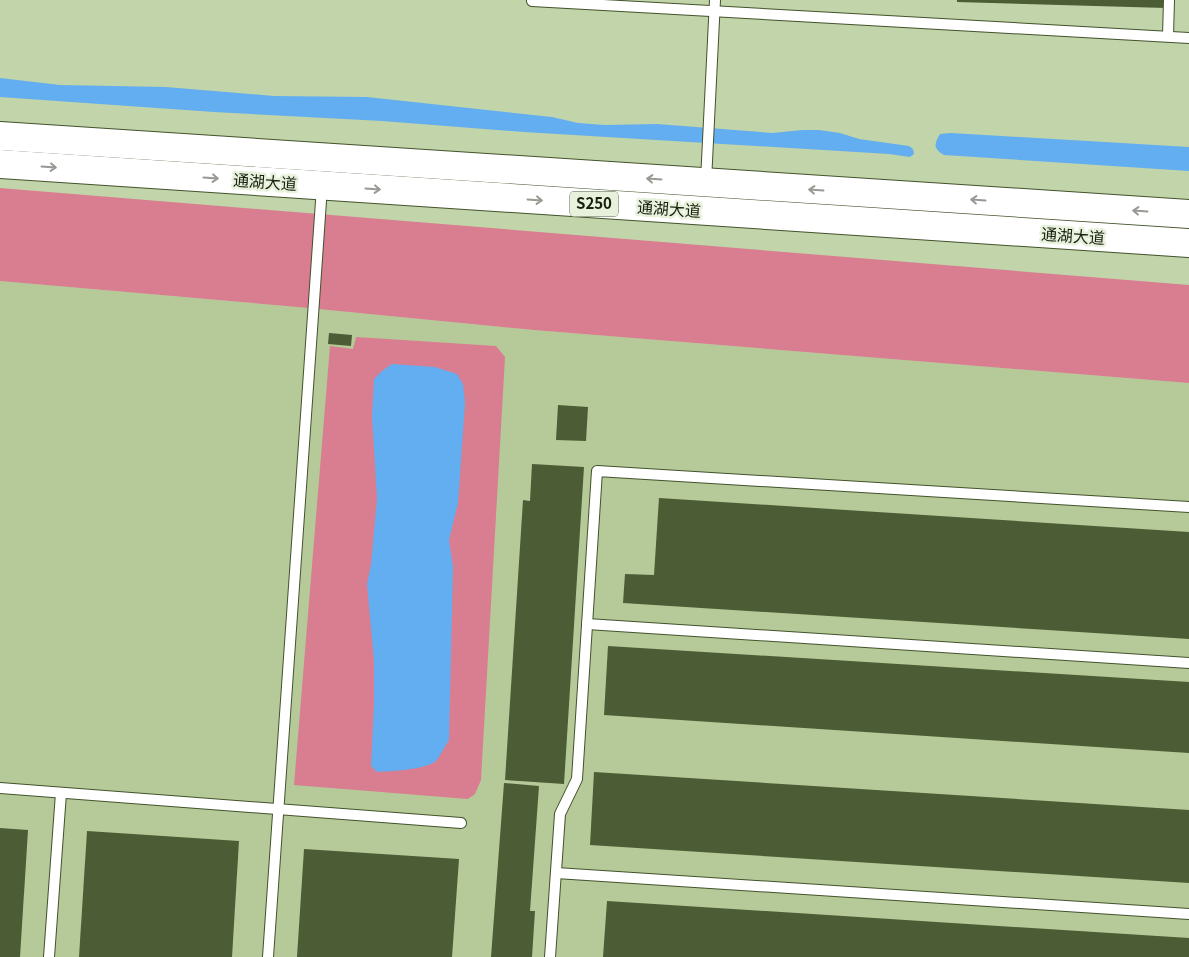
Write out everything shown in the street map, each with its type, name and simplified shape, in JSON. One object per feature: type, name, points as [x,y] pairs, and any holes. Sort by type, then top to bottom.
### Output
[{"type":"main road","name":"通湖大道","points":[[0,136],[1189,214]]},
{"type":"main road","name":"通湖大道","points":[[0,164],[1189,243]]},
{"type":"lane","points":[[706,183],[715,0]]},
{"type":"lane","points":[[1168,36],[1169,0]]},
{"type":"lane","points":[[532,1],[1189,38]]},
{"type":"lane","points":[[268,957],[322,186]]},
{"type":"lane","points":[[550,957],[560,814],[577,779],[597,471],[1189,507]]},
{"type":"lane","points":[[587,624],[1189,663]]},
{"type":"lane","points":[[0,788],[461,823]]},
{"type":"lane","points":[[48,957],[61,793]]},
{"type":"lane","points":[[556,873],[1189,914]]},
{"type":"shaded area","points":[[0,188],[1189,285],[1189,383],[534,330],[0,281]]},
{"type":"shaded area","points":[[0,281],[534,330],[1189,383],[1189,957],[0,957]]},
{"type":"shaded area","points":[[356,337],[496,346],[505,357],[481,780],[475,794],[468,799],[294,785],[330,346],[353,349]]},
{"type":"water","points":[[0,78],[60,85],[166,87],[274,96],[367,97],[552,117],[578,123],[605,125],[657,124],[772,133],[819,130],[840,133],[859,139],[909,146],[913,149],[914,154],[910,157],[889,154],[0,97]]},
{"type":"water","points":[[951,133],[1189,147],[1189,171],[944,155],[936,148],[937,141],[940,134]]},
{"type":"water","points":[[392,364],[435,367],[457,374],[463,384],[465,403],[458,503],[449,540],[453,567],[449,740],[436,761],[431,764],[408,770],[377,772],[371,766],[374,661],[367,584],[371,564],[377,499],[372,416],[374,379]]},
{"type":"building","points":[[957,0],[1166,0],[1166,8],[957,2]]},
{"type":"building","points":[[329,333],[352,335],[351,346],[328,344]]},
{"type":"building","points":[[558,405],[588,407],[586,441],[556,440]]},
{"type":"building","points":[[532,464],[584,467],[564,784],[505,780],[523,500],[530,501]]},
{"type":"building","points":[[659,498],[1189,532],[1189,639],[623,603],[625,574],[654,575]]},
{"type":"building","points":[[608,646],[1189,682],[1189,753],[604,715]]},
{"type":"building","points":[[594,772],[1189,810],[1189,883],[590,845]]},
{"type":"building","points":[[504,783],[539,786],[530,911],[535,911],[532,957],[491,957]]},
{"type":"building","points":[[0,828],[28,830],[20,957],[0,957]]},
{"type":"building","points":[[87,831],[239,841],[232,957],[79,957]]},
{"type":"building","points":[[304,849],[459,859],[452,957],[297,957]]},
{"type":"building","points":[[607,901],[1189,938],[1189,957],[603,957]]}]
